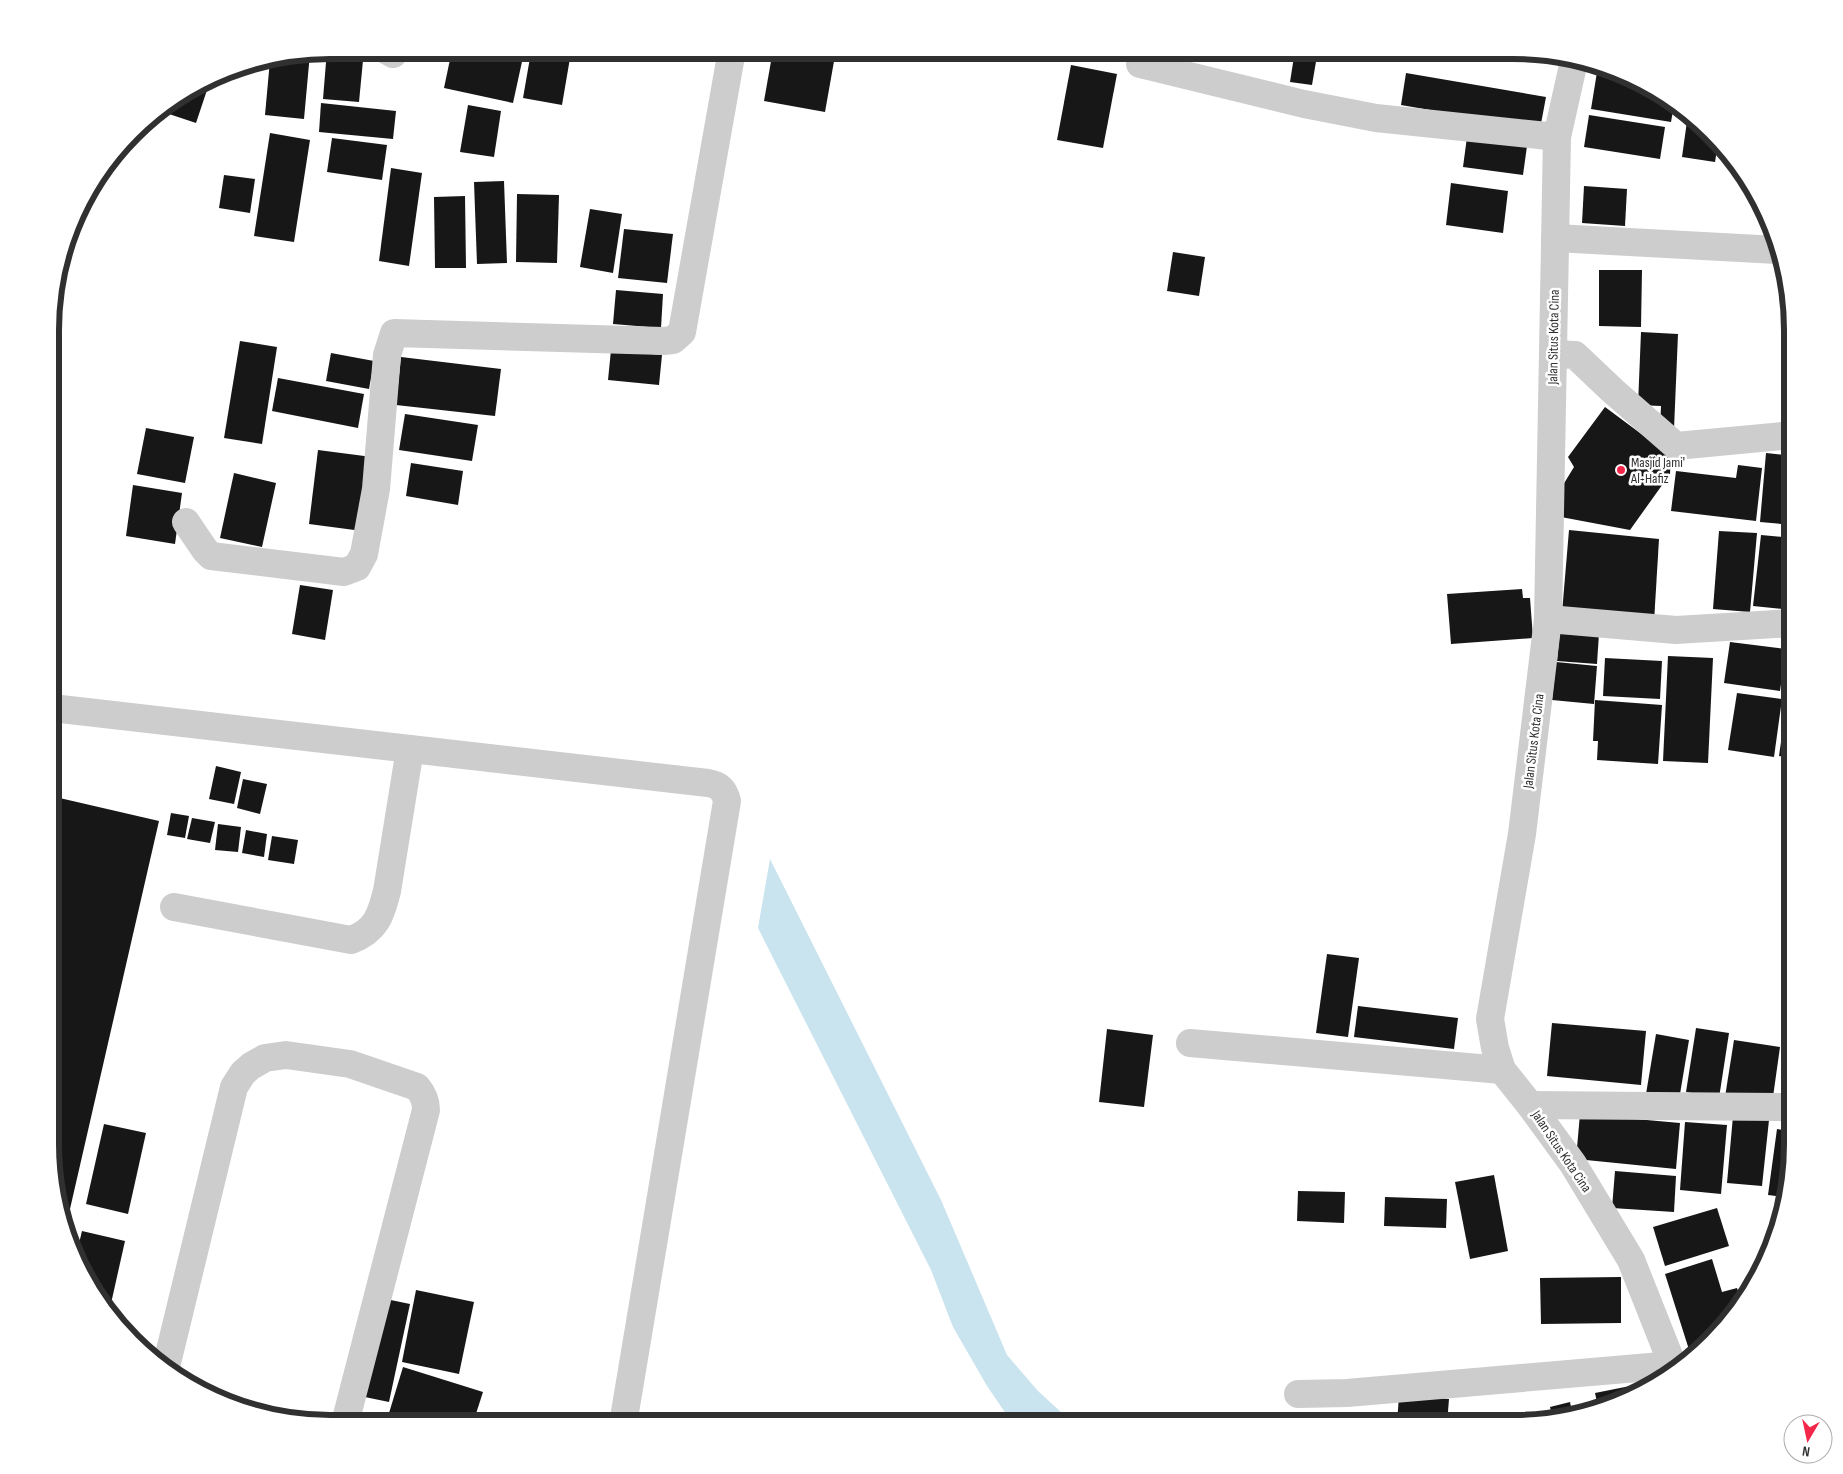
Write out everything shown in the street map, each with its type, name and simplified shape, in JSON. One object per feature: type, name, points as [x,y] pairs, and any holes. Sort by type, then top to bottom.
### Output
[{"type":"street","points":[[186,522],[211,556],[344,572],[357,567],[364,554],[374,499],[387,355],[394,333],[663,342],[673,340],[682,332],[730,59]]},
{"type":"street","points":[[1140,64],[1304,104],[1376,118],[1557,137]]},
{"type":"street","name":"Jalan Situs Kota Cina","points":[[1573,66],[1557,137],[1548,619],[1522,834],[1490,1019],[1495,1048],[1502,1070],[1573,1164],[1631,1260],[1672,1364]]},
{"type":"street","points":[[1554,238],[1772,250]]},
{"type":"street","points":[[1553,354],[1576,355],[1613,391],[1676,446],[1784,435]]},
{"type":"street","points":[[1548,619],[1676,630],[1784,624]]},
{"type":"street","points":[[59,709],[708,783],[716,785],[725,794],[727,800],[624,1415]]},
{"type":"street","points":[[174,908],[351,940],[363,936],[374,926],[382,911],[410,749]]},
{"type":"street","points":[[1190,1043],[1502,1070]]},
{"type":"street","points":[[167,1361],[234,1087],[251,1066],[265,1058],[286,1055],[350,1064],[417,1087],[423,1094],[426,1110],[347,1415]]},
{"type":"street","points":[[1530,1105],[1784,1107]]},
{"type":"street","points":[[1298,1394],[1357,1392],[1666,1369]]},
{"type":"water","points":[[770,859],[941,1200],[1007,1355],[1038,1391],[1064,1415],[1007,1415],[987,1386],[953,1327],[931,1270],[758,928]]},
{"type":"building","points":[[309,59],[304,119],[265,115],[269,66]]},
{"type":"building","points":[[326,59],[363,59],[359,102],[323,99]]},
{"type":"building","points":[[450,59],[523,59],[513,103],[444,88]]},
{"type":"building","points":[[530,59],[570,59],[562,105],[523,98]]},
{"type":"building","points":[[771,59],[834,59],[825,112],[764,101]]},
{"type":"building","points":[[1294,59],[1316,59],[1312,85],[1290,82]]},
{"type":"building","points":[[1071,65],[1117,74],[1103,148],[1057,140]]},
{"type":"building","points":[[1597,72],[1617,79],[1649,95],[1673,111],[1671,122],[1591,109]]},
{"type":"building","points":[[1406,73],[1546,97],[1540,129],[1401,105]]},
{"type":"building","points":[[208,88],[196,123],[167,113],[179,104]]},
{"type":"building","points":[[321,103],[396,111],[393,139],[319,132]]},
{"type":"building","points":[[468,105],[501,111],[494,157],[460,152]]},
{"type":"building","points":[[1589,115],[1665,127],[1660,159],[1584,147]]},
{"type":"building","points":[[1687,122],[1717,151],[1715,162],[1682,157]]},
{"type":"building","points":[[270,133],[310,140],[294,242],[254,236]]},
{"type":"building","points":[[1467,137],[1527,146],[1523,175],[1463,167]]},
{"type":"building","points":[[332,138],[387,145],[382,180],[327,172]]},
{"type":"building","points":[[391,168],[422,173],[409,266],[379,261]]},
{"type":"building","points":[[224,175],[255,179],[250,213],[219,208]]},
{"type":"building","points":[[504,181],[507,263],[477,264],[474,182]]},
{"type":"building","points":[[1451,183],[1508,191],[1503,233],[1446,225]]},
{"type":"building","points":[[1584,186],[1627,189],[1625,226],[1582,223]]},
{"type":"building","points":[[517,194],[559,195],[557,263],[516,262]]},
{"type":"building","points":[[465,196],[466,268],[435,268],[434,197]]},
{"type":"building","points":[[590,209],[622,214],[613,273],[580,267]]},
{"type":"building","points":[[624,229],[673,234],[667,283],[618,278]]},
{"type":"building","points":[[1173,252],[1205,257],[1199,296],[1167,291]]},
{"type":"building","points":[[1599,270],[1642,270],[1641,327],[1599,326]]},
{"type":"building","points":[[616,290],[663,294],[661,328],[613,324]]},
{"type":"building","points":[[1641,332],[1678,334],[1674,429],[1660,428],[1661,406],[1638,405]]},
{"type":"building","points":[[240,341],[277,347],[262,444],[224,438]]},
{"type":"building","points":[[611,350],[662,355],[659,385],[608,380]]},
{"type":"building","points":[[331,353],[374,361],[369,389],[326,381]]},
{"type":"building","points":[[401,357],[501,369],[495,416],[396,405]]},
{"type":"building","points":[[278,378],[364,394],[358,428],[272,411]]},
{"type":"building","name":"Masjid Jami' Al-Hafiz","points":[[1605,407],[1671,456],[1670,474],[1630,530],[1561,517],[1563,485],[1574,467],[1568,457]]},
{"type":"building","points":[[405,414],[478,425],[472,461],[399,450]]},
{"type":"building","points":[[146,428],[194,437],[185,483],[137,474]]},
{"type":"building","points":[[318,450],[372,457],[362,531],[309,524]]},
{"type":"building","points":[[1766,453],[1784,455],[1784,524],[1760,522]]},
{"type":"building","points":[[411,463],[463,471],[458,505],[406,496]]},
{"type":"building","points":[[1738,465],[1762,468],[1756,521],[1671,511],[1676,471],[1736,478]]},
{"type":"building","points":[[234,473],[276,483],[262,547],[220,538]]},
{"type":"building","points":[[133,485],[182,493],[175,544],[126,536]]},
{"type":"building","points":[[1569,530],[1659,539],[1654,622],[1562,613]]},
{"type":"building","points":[[1719,531],[1757,533],[1750,612],[1713,609]]},
{"type":"building","points":[[1761,535],[1784,537],[1784,609],[1753,606]]},
{"type":"building","points":[[300,585],[333,590],[325,640],[292,634]]},
{"type":"building","points":[[1522,589],[1523,598],[1530,598],[1533,638],[1451,644],[1447,594]]},
{"type":"building","points":[[1560,630],[1599,633],[1597,664],[1557,661]]},
{"type":"building","points":[[1730,642],[1784,649],[1780,691],[1724,683]]},
{"type":"building","points":[[1668,656],[1713,658],[1708,763],[1663,761]]},
{"type":"building","points":[[1605,658],[1662,661],[1660,699],[1603,696]]},
{"type":"building","points":[[1556,662],[1597,666],[1594,704],[1552,700]]},
{"type":"building","points":[[1737,693],[1782,699],[1774,757],[1728,750]]},
{"type":"building","points":[[1595,700],[1662,705],[1658,764],[1597,760],[1598,741],[1593,741]]},
{"type":"building","points":[[1784,721],[1784,757],[1779,756]]},
{"type":"building","points":[[216,766],[241,772],[234,804],[209,799]]},
{"type":"building","points":[[243,779],[267,784],[260,814],[237,808]]},
{"type":"building","points":[[59,798],[159,821],[68,1216],[59,1162]]},
{"type":"building","points":[[171,813],[189,816],[185,838],[167,835]]},
{"type":"building","points":[[192,818],[215,822],[210,843],[187,839]]},
{"type":"building","points":[[218,824],[241,827],[238,852],[215,850]]},
{"type":"building","points":[[246,830],[267,834],[264,857],[242,853]]},
{"type":"building","points":[[272,836],[298,840],[294,864],[268,860]]},
{"type":"building","points":[[1327,954],[1359,958],[1348,1037],[1316,1033]]},
{"type":"building","points":[[1358,1006],[1458,1018],[1454,1049],[1354,1037]]},
{"type":"building","points":[[1552,1023],[1646,1031],[1641,1085],[1547,1076]]},
{"type":"building","points":[[1696,1028],[1729,1033],[1719,1098],[1686,1092]]},
{"type":"building","points":[[1107,1029],[1153,1035],[1144,1107],[1099,1102]]},
{"type":"building","points":[[1656,1034],[1689,1040],[1679,1100],[1646,1094]]},
{"type":"building","points":[[1734,1040],[1780,1047],[1772,1104],[1725,1097]]},
{"type":"building","points":[[1580,1114],[1680,1123],[1676,1169],[1576,1159]]},
{"type":"building","points":[[1733,1116],[1769,1120],[1762,1186],[1727,1183]]},
{"type":"building","points":[[1685,1122],[1727,1125],[1721,1194],[1680,1190]]},
{"type":"building","points":[[104,1124],[146,1133],[128,1214],[86,1204]]},
{"type":"building","points":[[1777,1129],[1784,1130],[1784,1162],[1779,1196],[1768,1195]]},
{"type":"building","points":[[1615,1171],[1676,1176],[1674,1212],[1612,1208]]},
{"type":"building","points":[[1494,1175],[1508,1251],[1470,1259],[1455,1182]]},
{"type":"building","points":[[1298,1191],[1345,1192],[1344,1223],[1297,1221]]},
{"type":"building","points":[[1385,1197],[1447,1199],[1446,1228],[1384,1226]]},
{"type":"building","points":[[1717,1208],[1729,1246],[1665,1266],[1653,1227]]},
{"type":"building","points":[[82,1231],[125,1241],[111,1304],[95,1280],[78,1246]]},
{"type":"building","points":[[1712,1259],[1722,1292],[1737,1288],[1739,1295],[1717,1323],[1689,1350],[1665,1274]]},
{"type":"building","points":[[1621,1277],[1621,1323],[1541,1324],[1540,1278]]},
{"type":"building","points":[[416,1290],[474,1302],[459,1374],[402,1362]]},
{"type":"building","points":[[381,1298],[410,1304],[389,1402],[360,1396]]},
{"type":"building","points":[[403,1367],[483,1392],[476,1415],[388,1415]]},
{"type":"building","points":[[1635,1385],[1635,1386],[1597,1402],[1595,1393]]},
{"type":"building","points":[[1399,1395],[1449,1399],[1448,1415],[1398,1415]]},
{"type":"building","points":[[1570,1402],[1571,1409],[1551,1412],[1550,1407]]},
{"type":"building","points":[[1309,1412],[1339,1415],[1308,1415]]},
{"type":"place","name":"Masjid Jami' Al-Hafiz","points":[[1621,470]]}]
